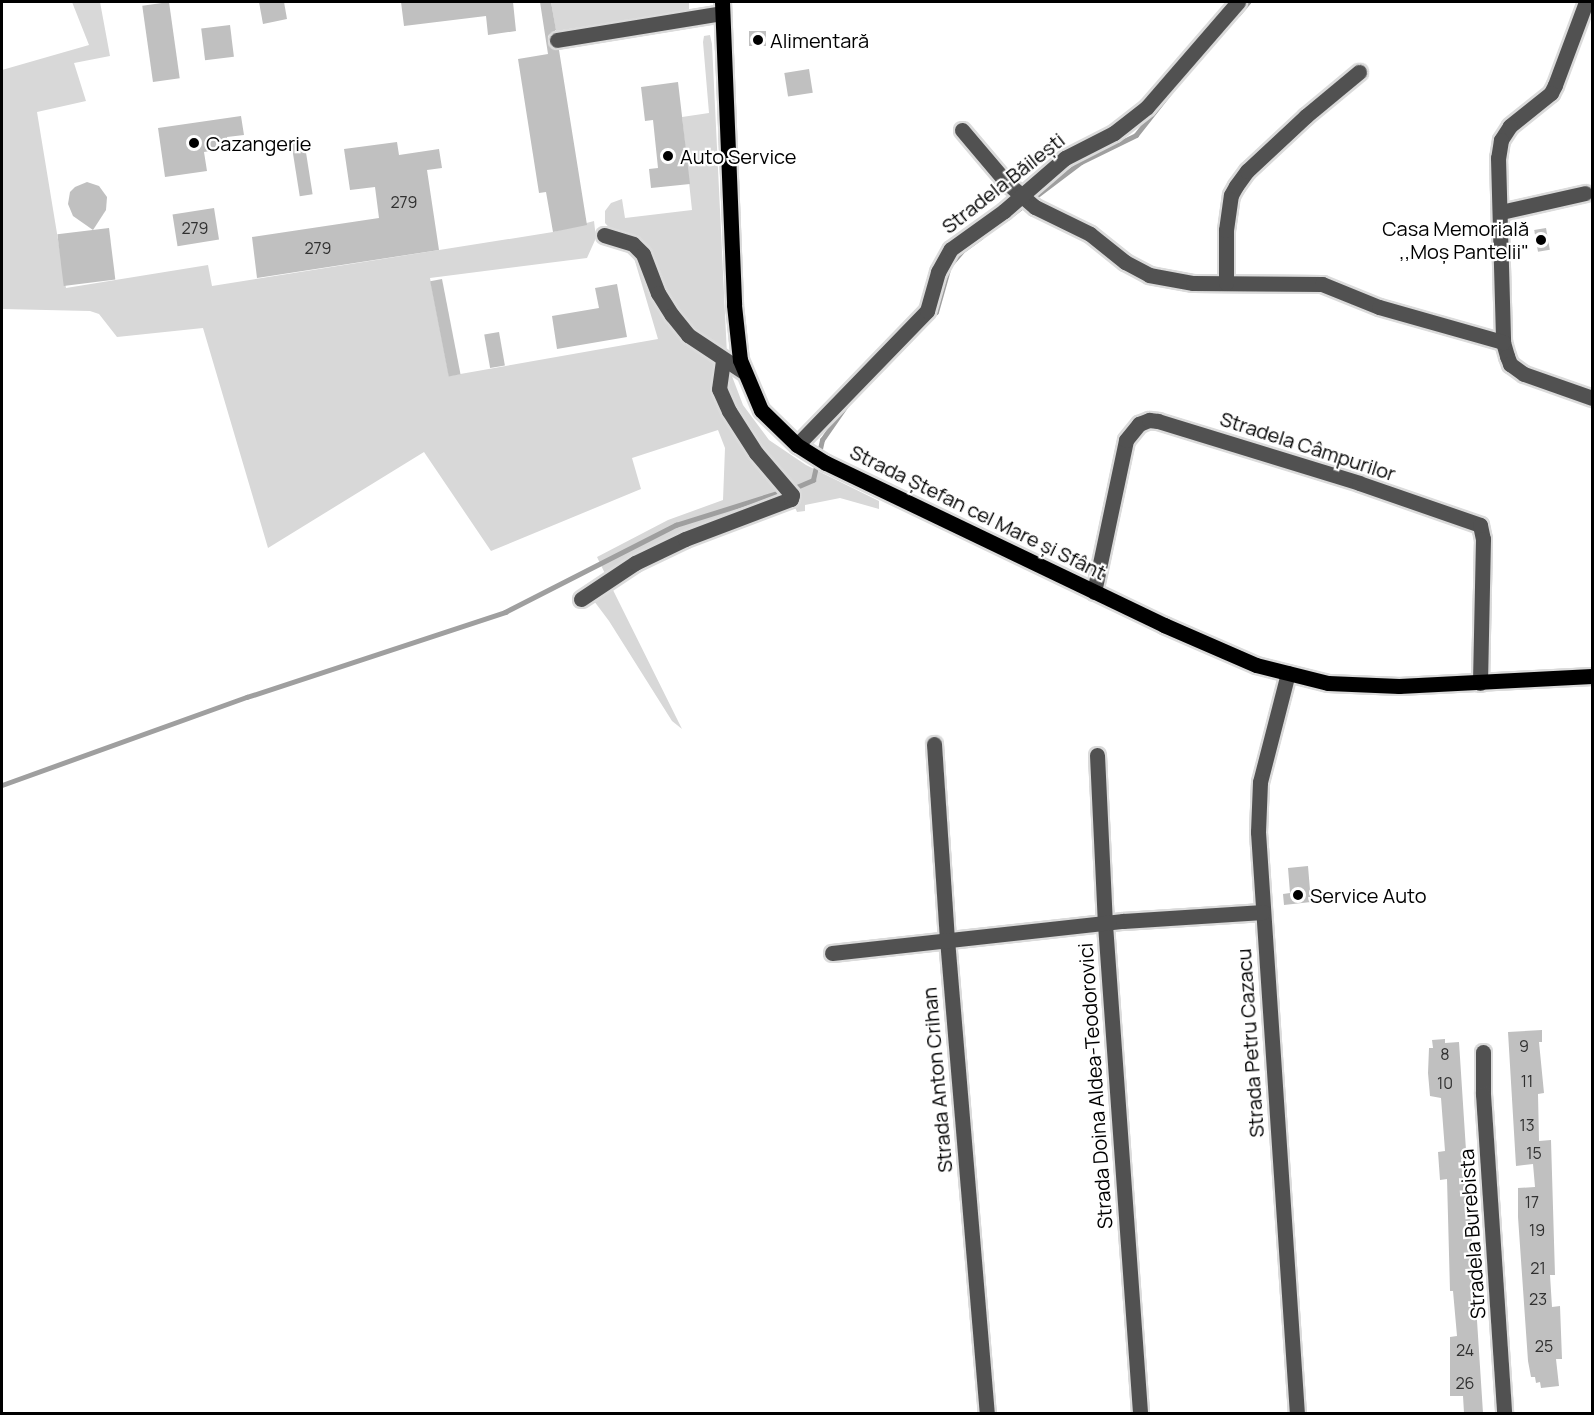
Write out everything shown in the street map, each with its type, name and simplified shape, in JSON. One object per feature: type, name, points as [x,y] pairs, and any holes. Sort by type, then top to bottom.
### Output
[{"type":"main road","name":"Strada Ștefan cel Mare și Sfânt","points":[[722,8],[734,304],[744,372],[761,410],[802,449],[826,463],[1164,626],[1246,660],[1288,674],[1328,683],[1399,686],[1593,676]]},
{"type":"street","name":"Stradela Băilești","points":[[802,449],[927,311],[938,272],[951,249],[1004,211],[1065,158],[1114,133],[1147,107],[1238,2]]},
{"type":"street","points":[[1586,2],[1551,93],[1510,126],[1501,140],[1498,158],[1503,342],[1510,364],[1516,370],[1593,398]]},
{"type":"street","points":[[557,40],[722,8]]},
{"type":"street","points":[[1226,283],[1226,230],[1231,195],[1236,186],[1247,171],[1294,127],[1359,72]]},
{"type":"street","points":[[962,130],[997,172],[1035,207],[1090,234],[1125,262],[1149,275],[1193,283],[1322,284],[1379,307],[1503,342]]},
{"type":"street","points":[[1501,212],[1585,193]]},
{"type":"street","points":[[604,235],[633,244],[643,254],[658,293],[688,335],[744,372]]},
{"type":"street","points":[[581,599],[645,558],[685,539],[791,499],[792,495],[756,453],[729,411],[719,388],[723,359]]},
{"type":"street","name":"Stradela Câmpurilor","points":[[1094,592],[1126,440],[1139,424],[1149,420],[1158,421],[1359,483],[1480,525],[1483,539],[1480,683]]},
{"type":"street","name":"Strada Petru Cazacu","points":[[1288,674],[1260,782],[1258,832],[1297,1413]]},
{"type":"street","name":"Strada Anton Crihan","points":[[934,744],[947,939],[987,1413]]},
{"type":"street","name":"Strada Doina Aldea-Teodorovici","points":[[1097,755],[1105,924],[1140,1413]]},
{"type":"street","points":[[832,953],[947,939],[1263,912]]},
{"type":"street","name":"Stradela Burebista","points":[[1483,1052],[1483,1094],[1504,1413]]},
{"type":"shaded area","points":[[72,2],[100,2],[110,56],[74,63],[86,101],[37,112],[66,288],[208,265],[212,286],[553,232],[594,221],[596,238],[587,258],[430,278],[449,376],[658,339],[632,251],[649,277],[656,305],[675,329],[730,371],[743,405],[769,440],[806,465],[879,501],[879,509],[840,498],[805,505],[805,511],[797,512],[794,505],[637,565],[612,588],[597,557],[668,520],[723,500],[725,448],[718,430],[632,458],[641,489],[491,551],[424,452],[268,548],[203,328],[117,337],[99,314],[90,311],[2,309],[2,70],[89,45]]},
{"type":"shaded area","points":[[551,2],[689,2],[689,10],[556,31]]},
{"type":"shaded area","points":[[710,35],[727,355],[684,324],[659,282],[605,223],[605,211],[611,203],[622,199],[625,218],[692,210],[682,117],[709,113],[703,42],[704,36]]},
{"type":"shaded area","points":[[612,588],[682,729],[672,721],[594,601]]},
{"type":"building","points":[[169,2],[180,78],[153,82],[142,6]]},
{"type":"building","points":[[259,2],[284,2],[287,19],[263,24]]},
{"type":"building","points":[[401,2],[513,2],[516,31],[488,35],[486,16],[404,26]]},
{"type":"building","points":[[540,2],[551,2],[556,30],[548,36],[548,42],[553,49],[559,50],[587,225],[553,232],[546,192],[539,193],[518,59],[548,54]]},
{"type":"building","points":[[230,25],[234,57],[205,60],[201,29]]},
{"type":"building","points":[[749,31],[766,31],[766,46],[749,46]]},
{"type":"building","points":[[809,69],[813,93],[788,97],[784,73]]},
{"type":"building","points":[[678,82],[690,184],[651,188],[649,169],[658,168],[653,120],[645,121],[641,87]]},
{"type":"building","name":"Cazangerie","points":[[241,116],[244,135],[227,137],[228,148],[204,152],[207,171],[165,177],[158,128]]},
{"type":"building","points":[[304,140],[313,194],[300,196],[291,142]]},
{"type":"building","points":[[397,142],[399,155],[439,149],[442,168],[427,170],[439,250],[257,278],[252,237],[379,218],[375,187],[350,190],[344,149]]},
{"type":"building","points":[[87,182],[99,186],[107,197],[106,210],[93,230],[73,216],[68,204],[70,192]]},
{"type":"building","points":[[214,208],[219,240],[178,246],[173,215]]},
{"type":"building","points":[[109,228],[115,280],[64,286],[57,234]]},
{"type":"building","points":[[1546,228],[1550,250],[1538,252],[1534,230]]},
{"type":"building","points":[[442,279],[461,374],[449,377],[430,281]]},
{"type":"building","points":[[617,284],[627,337],[557,349],[552,316],[599,308],[595,288]]},
{"type":"building","points":[[499,332],[505,365],[490,368],[484,335]]},
{"type":"building","points":[[1308,866],[1311,902],[1284,905],[1283,894],[1290,893],[1288,868]]},
{"type":"building","points":[[1542,1030],[1542,1042],[1539,1042],[1544,1093],[1538,1094],[1539,1141],[1551,1140],[1555,1275],[1550,1275],[1552,1307],[1560,1306],[1562,1359],[1556,1359],[1559,1386],[1541,1388],[1540,1382],[1536,1383],[1535,1377],[1531,1377],[1528,1361],[1518,1217],[1518,1188],[1535,1187],[1533,1164],[1516,1166],[1508,1032]]},
{"type":"building","points":[[1445,1039],[1445,1043],[1459,1042],[1483,1413],[1464,1413],[1463,1396],[1450,1396],[1450,1337],[1457,1336],[1453,1291],[1450,1291],[1447,1179],[1440,1180],[1438,1152],[1445,1151],[1441,1098],[1430,1096],[1428,1073],[1429,1048],[1433,1048],[1432,1040]]},
{"type":"waterway","points":[[1238,14],[1248,2]]},
{"type":"waterway","points":[[1007,218],[1081,162],[1136,135],[1173,88]]},
{"type":"waterway","points":[[883,367],[936,312],[949,266],[963,250],[981,237]]},
{"type":"waterway","points":[[792,489],[813,480],[822,440],[849,401]]},
{"type":"waterway","points":[[2,785],[247,697],[505,612],[676,525],[784,491]]},
{"type":"place","name":"Alimentară","points":[[758,40]]},
{"type":"place","name":"Cazangerie","points":[[194,143]]},
{"type":"place","name":"Auto Service","points":[[668,156]]},
{"type":"place","name":"Casa Memorială ,,Moș Pantelii\"","points":[[1541,240]]},
{"type":"place","name":"Service Auto","points":[[1298,895]]}]
